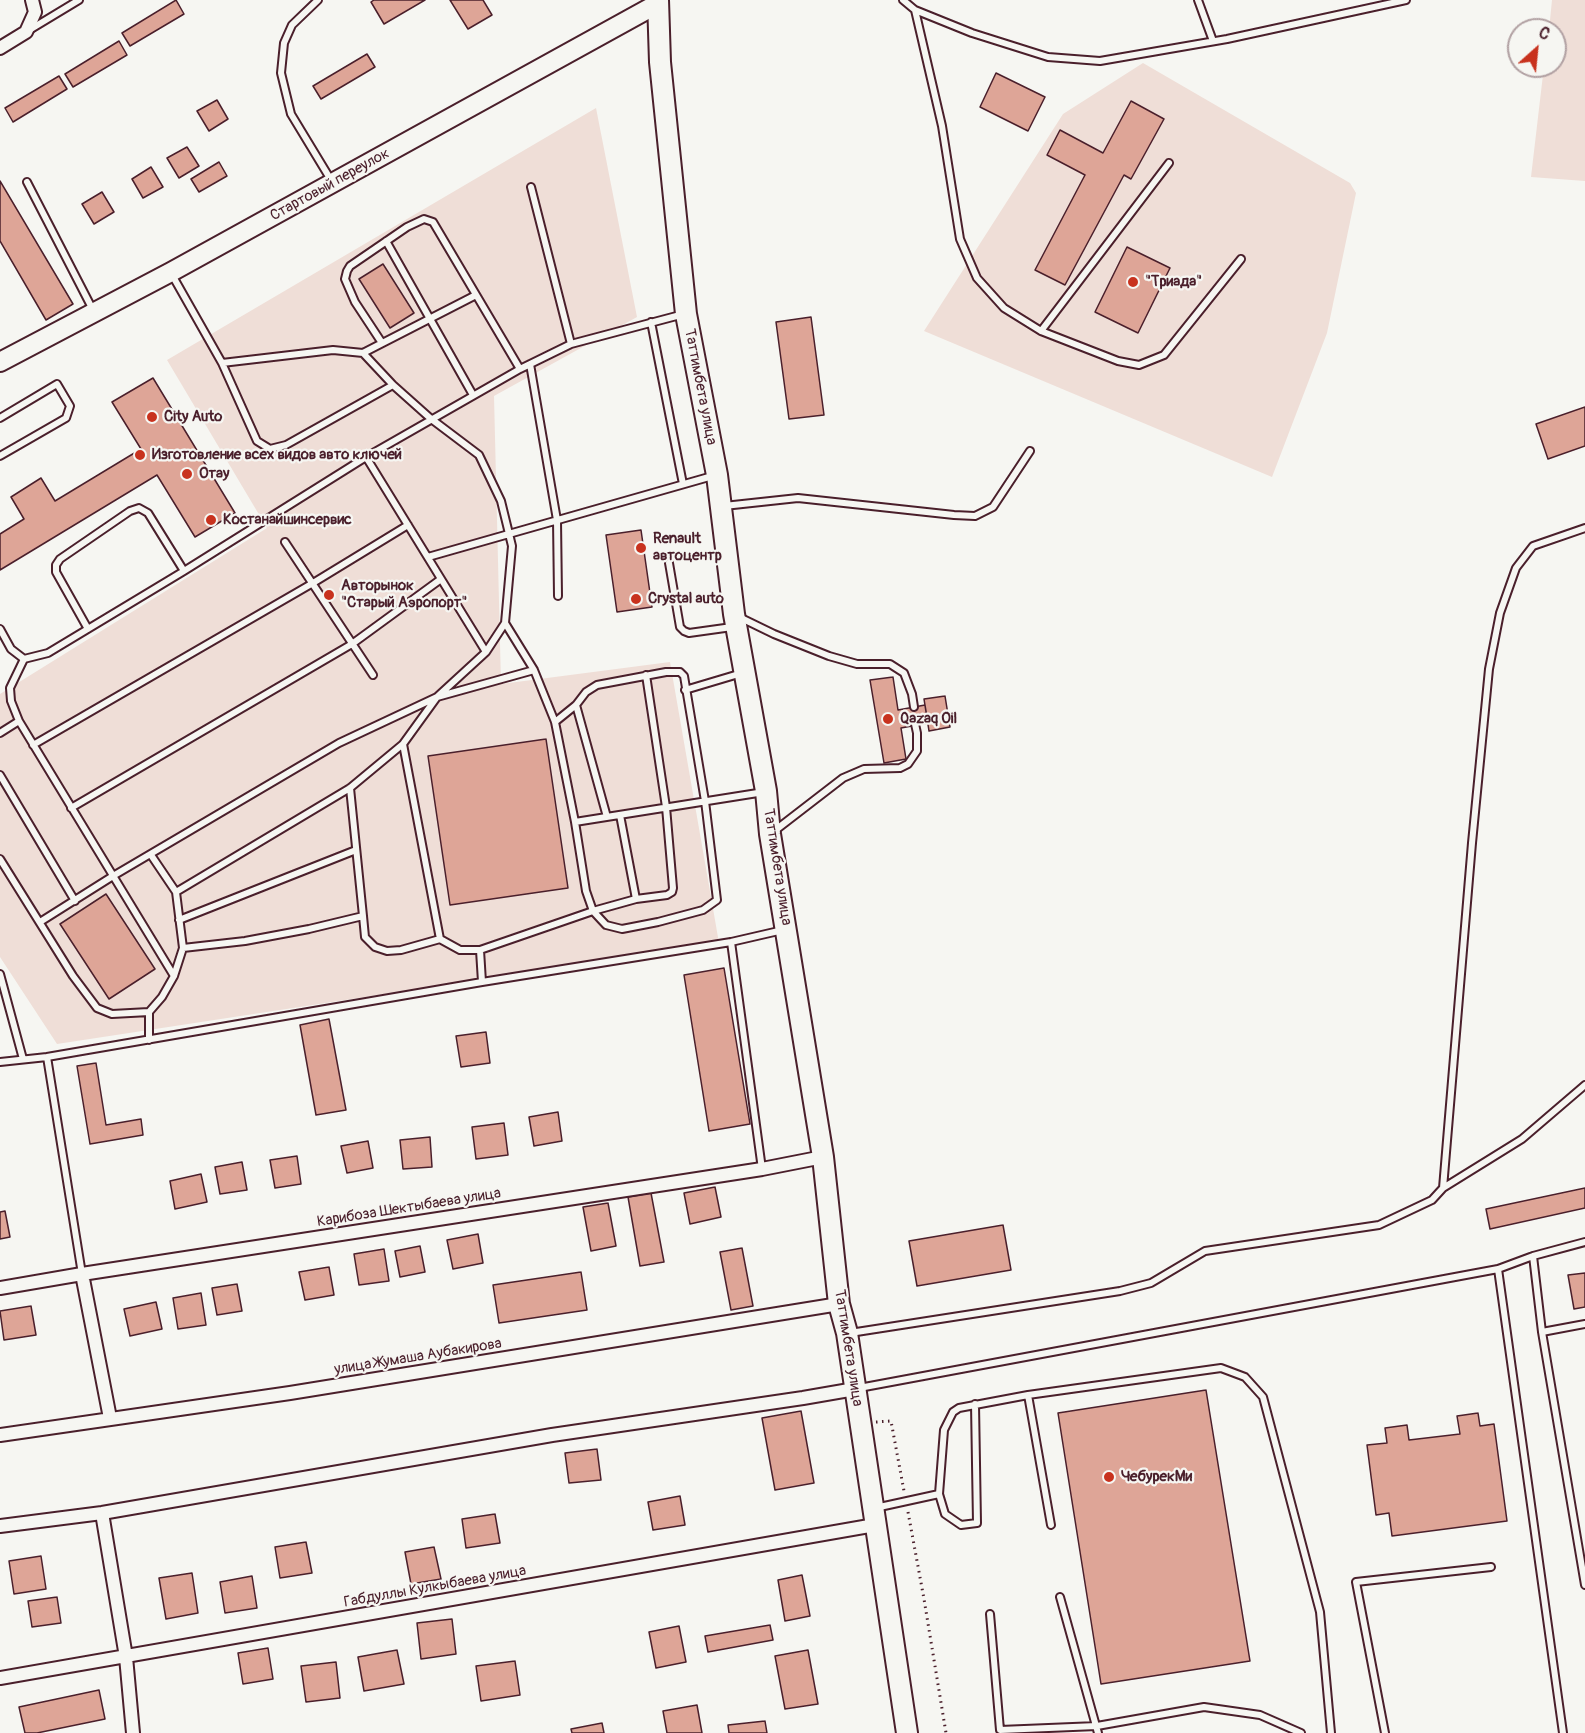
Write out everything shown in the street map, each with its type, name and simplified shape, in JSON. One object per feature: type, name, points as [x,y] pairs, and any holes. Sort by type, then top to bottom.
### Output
[{"type":"main road","name":"Таттимбета улица","points":[[660,1],[660,63],[686,314],[717,475],[735,620],[766,792],[770,834],[823,1157],[839,1304],[847,1333],[907,1733]]},
{"type":"street","points":[[0,48],[26,32],[35,12],[32,0]]},
{"type":"street","name":"Стартовый переулок","points":[[0,362],[171,272],[660,1]]},
{"type":"street","name":"Карибоза Шектыбаева улица","points":[[0,1288],[762,1169],[823,1157]]},
{"type":"street","points":[[82,1274],[111,1418]]},
{"type":"street","name":"улица Жумаша Аубакирова","points":[[0,1435],[290,1393],[839,1304]]},
{"type":"street","points":[[0,1526],[102,1513],[552,1435],[855,1389]]},
{"type":"street","points":[[102,1513],[126,1657],[133,1733]]},
{"type":"street","name":"Габдуллы Кулкыбаева улица","points":[[0,1678],[126,1657],[873,1516]]},
{"type":"lane","points":[[26,32],[79,0]]},
{"type":"lane","points":[[318,0],[292,25],[284,44],[281,73],[291,114],[333,183]]},
{"type":"lane","points":[[903,0],[915,10],[972,33],[1048,57],[1100,61],[1214,41],[1406,0]]},
{"type":"lane","points":[[1198,0],[1214,41]]},
{"type":"lane","points":[[915,10],[942,126],[960,239],[977,278],[1004,308],[1041,331],[1118,361],[1139,365],[1164,355],[1241,259]]},
{"type":"lane","points":[[1041,331],[1169,163]]},
{"type":"lane","points":[[27,183],[94,313]]},
{"type":"lane","points":[[531,187],[572,344]]},
{"type":"lane","points":[[382,344],[355,302],[345,279],[350,266],[407,227],[424,219],[433,222],[520,369]]},
{"type":"lane","points":[[386,241],[473,395]]},
{"type":"lane","points":[[171,272],[222,363],[257,441],[270,448],[286,445],[393,385]]},
{"type":"lane","points":[[222,363],[333,350],[363,353],[476,295]]},
{"type":"lane","points":[[24,659],[48,653],[430,418],[520,369],[572,344],[686,314]]},
{"type":"lane","points":[[651,322],[683,484]]},
{"type":"lane","points":[[176,892],[350,788],[403,744],[437,697],[486,652],[505,623],[512,546],[510,533],[501,501],[479,455],[430,418],[393,385],[363,353]]},
{"type":"lane","points":[[530,364],[557,520],[558,596]]},
{"type":"lane","points":[[0,418],[57,384],[70,406],[66,418],[0,456]]},
{"type":"lane","points":[[721,506],[798,498],[975,516],[993,507],[1030,451]]},
{"type":"lane","points":[[366,457],[486,652]]},
{"type":"lane","points":[[428,557],[717,475]]},
{"type":"lane","points":[[88,629],[56,572],[56,565],[60,559],[130,511],[139,508],[148,513],[184,571]]},
{"type":"lane","points":[[33,745],[313,583],[408,525]]},
{"type":"lane","points":[[1443,1188],[1489,669],[1500,613],[1516,568],[1533,546],[1585,528]]},
{"type":"lane","points":[[285,542],[373,675]]},
{"type":"lane","points":[[669,563],[680,627],[684,631],[689,633],[735,620],[829,656],[857,664],[890,664],[904,673],[914,707]]},
{"type":"lane","points":[[71,808],[352,644],[441,579]]},
{"type":"lane","points":[[505,623],[534,670],[555,722],[586,891],[593,911],[606,925],[622,929],[702,909],[717,900],[705,801],[684,676],[680,672],[646,675],[597,685],[586,692],[576,705],[555,722]]},
{"type":"lane","points":[[0,629],[11,649],[24,659]]},
{"type":"lane","points":[[24,659],[10,688],[11,701],[19,722],[174,976]]},
{"type":"lane","points":[[40,922],[339,742],[437,697],[534,670]]},
{"type":"lane","points":[[685,690],[744,673]]},
{"type":"lane","points":[[350,788],[365,937],[375,947],[387,951],[400,950],[440,939],[460,950],[480,950],[593,911],[636,899],[660,897],[672,892],[673,888],[666,807],[646,675]]},
{"type":"lane","points":[[576,705],[607,817]]},
{"type":"lane","points":[[0,733],[19,722]]},
{"type":"lane","points":[[770,834],[843,778],[864,769],[900,768],[908,764],[917,751],[915,724]]},
{"type":"lane","points":[[403,744],[440,939]]},
{"type":"lane","points":[[0,775],[75,901]]},
{"type":"lane","points":[[575,822],[766,792]]},
{"type":"lane","points":[[620,814],[636,899]]},
{"type":"lane","points":[[179,920],[356,850]]},
{"type":"lane","points":[[149,1040],[149,1012],[162,997],[174,976],[183,948],[176,892],[151,855]]},
{"type":"lane","points":[[0,859],[73,976],[97,1008],[112,1014],[149,1012]]},
{"type":"lane","points":[[183,948],[245,941],[363,916]]},
{"type":"lane","points":[[0,1062],[47,1057],[482,982],[731,942],[787,929]]},
{"type":"lane","points":[[731,942],[762,1169]]},
{"type":"lane","points":[[480,950],[482,982]]},
{"type":"lane","points":[[0,974],[23,1059]]},
{"type":"lane","points":[[47,1057],[82,1274]]},
{"type":"lane","points":[[847,1333],[1120,1291],[1151,1283],[1205,1251],[1379,1225],[1432,1200],[1443,1188],[1522,1139],[1585,1084]]},
{"type":"lane","points":[[855,1389],[1498,1269],[1533,1256],[1585,1242]]},
{"type":"lane","points":[[1533,1256],[1542,1332],[1585,1585]]},
{"type":"lane","points":[[1498,1269],[1563,1733]]},
{"type":"lane","points":[[1542,1332],[1585,1324]]},
{"type":"lane","points":[[975,1404],[977,1523],[961,1525],[945,1514],[939,1494],[944,1430],[953,1412],[959,1408],[975,1404],[1028,1395],[1221,1368],[1245,1377],[1263,1397],[1320,1612],[1331,1733]]},
{"type":"lane","points":[[1028,1395],[1051,1525]]},
{"type":"lane","points":[[873,1516],[906,1501],[939,1494]]},
{"type":"lane","points":[[1385,1733],[1356,1582],[1491,1567]]},
{"type":"lane","points":[[1060,1598],[1098,1729]]},
{"type":"lane","points":[[990,1614],[1000,1730],[1098,1729],[1204,1707],[1260,1715],[1301,1733]]},
{"type":"path","points":[[859,1422],[891,1421],[946,1733]]},
{"type":"shaded area","points":[[1552,0],[1585,0],[1585,181],[1531,177],[1543,78],[1567,78],[1567,18],[1550,18]]},
{"type":"shaded area","points":[[1143,63],[1350,183],[1356,193],[1327,333],[1272,477],[924,331],[1063,114]]},
{"type":"shaded area","name":"Авторынок \"Старый Аэропорт\"","points":[[596,108],[637,317],[494,396],[501,684],[670,662],[719,943],[57,1044],[0,957],[0,694],[267,528],[167,360]]},
{"type":"building","points":[[176,0],[184,14],[130,46],[122,33]]},
{"type":"building","points":[[374,0],[425,0],[384,24],[371,2]]},
{"type":"building","points":[[450,0],[483,0],[492,15],[468,29]]},
{"type":"building","points":[[119,41],[127,55],[73,87],[65,74]]},
{"type":"building","points":[[367,54],[375,67],[321,99],[313,86]]},
{"type":"building","points":[[996,73],[1045,97],[1028,131],[980,107]]},
{"type":"building","points":[[59,76],[67,89],[13,122],[5,108]]},
{"type":"building","points":[[217,100],[228,119],[209,131],[197,111]]},
{"type":"building","points":[[1131,101],[1164,119],[1131,179],[1124,175],[1065,285],[1035,270],[1085,175],[1047,155],[1060,130],[1103,153]]},
{"type":"building","points":[[187,147],[199,166],[179,178],[167,158]]},
{"type":"building","points":[[219,162],[227,176],[199,192],[191,179]]},
{"type":"building","points":[[151,167],[163,187],[143,198],[132,179]]},
{"type":"building","points":[[0,181],[73,304],[46,320],[0,241]]},
{"type":"building","points":[[102,192],[114,212],[94,224],[82,204]]},
{"type":"building","points":[[1127,247],[1170,268],[1138,333],[1095,312]]},
{"type":"building","points":[[383,264],[414,313],[390,328],[359,279]]},
{"type":"building","points":[[811,317],[824,415],[789,419],[776,322]]},
{"type":"building","points":[[153,378],[235,513],[195,537],[157,475],[0,570],[0,534],[24,519],[11,497],[41,478],[55,501],[141,449],[112,402]]},
{"type":"building","points":[[1585,407],[1585,446],[1548,459],[1536,424]]},
{"type":"building","points":[[641,530],[652,607],[617,612],[606,535]]},
{"type":"building","points":[[893,677],[898,710],[925,705],[928,723],[901,728],[906,759],[884,763],[870,680]]},
{"type":"building","points":[[945,696],[950,727],[929,731],[924,699]]},
{"type":"building","points":[[546,739],[568,888],[450,905],[428,756]]},
{"type":"building","points":[[106,894],[155,969],[109,999],[60,924]]},
{"type":"building","points":[[724,968],[750,1124],[709,1131],[684,975]]},
{"type":"building","points":[[329,1019],[346,1110],[316,1115],[300,1025]]},
{"type":"building","points":[[486,1032],[490,1063],[461,1067],[456,1036]]},
{"type":"building","points":[[96,1063],[106,1125],[141,1119],[143,1135],[90,1144],[77,1066]]},
{"type":"building","points":[[558,1112],[562,1141],[534,1146],[529,1117]]},
{"type":"building","points":[[504,1123],[508,1155],[476,1159],[472,1127]]},
{"type":"building","points":[[430,1137],[432,1167],[403,1169],[400,1140]]},
{"type":"building","points":[[368,1141],[373,1168],[347,1173],[341,1146]]},
{"type":"building","points":[[297,1156],[301,1184],[275,1188],[270,1160]]},
{"type":"building","points":[[242,1162],[247,1190],[220,1194],[215,1167]]},
{"type":"building","points":[[201,1174],[207,1202],[175,1209],[170,1181]]},
{"type":"building","points":[[715,1187],[721,1217],[690,1224],[684,1193]]},
{"type":"building","points":[[1585,1188],[1585,1208],[1490,1229],[1486,1209]]},
{"type":"building","points":[[651,1193],[664,1262],[640,1266],[628,1197]]},
{"type":"building","points":[[608,1203],[616,1246],[591,1251],[583,1207]]},
{"type":"building","points":[[5,1211],[10,1237],[0,1239],[0,1212]]},
{"type":"building","points":[[1003,1225],[1011,1270],[917,1286],[909,1241]]},
{"type":"building","points":[[478,1234],[483,1263],[453,1269],[447,1240]]},
{"type":"building","points":[[420,1246],[425,1272],[400,1277],[395,1251]]},
{"type":"building","points":[[742,1248],[753,1306],[731,1310],[720,1252]]},
{"type":"building","points":[[384,1249],[389,1281],[359,1285],[354,1254]]},
{"type":"building","points":[[329,1267],[334,1295],[305,1300],[299,1272]]},
{"type":"building","points":[[581,1272],[587,1310],[499,1323],[493,1285]]},
{"type":"building","points":[[1585,1273],[1585,1307],[1574,1309],[1568,1275]]},
{"type":"building","points":[[237,1284],[242,1311],[217,1315],[212,1288]]},
{"type":"building","points":[[201,1293],[206,1325],[178,1329],[173,1298]]},
{"type":"building","points":[[156,1302],[162,1329],[130,1336],[124,1309]]},
{"type":"building","points":[[31,1306],[36,1335],[4,1340],[0,1311]]},
{"type":"building","points":[[1206,1390],[1250,1661],[1101,1684],[1058,1413]]},
{"type":"building","points":[[801,1411],[814,1483],[775,1490],[762,1418]]},
{"type":"building","points":[[1478,1413],[1480,1426],[1494,1424],[1507,1521],[1392,1536],[1389,1513],[1376,1515],[1367,1445],[1387,1443],[1385,1428],[1407,1425],[1409,1440],[1460,1434],[1457,1416]]},
{"type":"building","points":[[597,1449],[601,1480],[569,1483],[565,1453]]},
{"type":"building","points":[[680,1496],[685,1525],[653,1530],[648,1502]]},
{"type":"building","points":[[495,1514],[500,1543],[466,1548],[462,1519]]},
{"type":"building","points":[[306,1542],[312,1573],[280,1578],[275,1547]]},
{"type":"building","points":[[434,1547],[441,1579],[411,1584],[405,1552]]},
{"type":"building","points":[[41,1556],[46,1589],[14,1594],[9,1561]]},
{"type":"building","points":[[192,1573],[198,1613],[166,1619],[159,1578]]},
{"type":"building","points":[[802,1575],[810,1616],[785,1621],[778,1580]]},
{"type":"building","points":[[252,1576],[257,1608],[225,1613],[220,1582]]},
{"type":"building","points":[[57,1597],[61,1623],[32,1627],[28,1601]]},
{"type":"building","points":[[452,1619],[456,1654],[421,1659],[417,1623]]},
{"type":"building","points":[[770,1625],[773,1640],[708,1652],[705,1636]]},
{"type":"building","points":[[679,1626],[686,1662],[656,1668],[649,1632]]},
{"type":"building","points":[[268,1648],[273,1679],[243,1684],[238,1653]]},
{"type":"building","points":[[397,1650],[404,1684],[364,1691],[358,1657]]},
{"type":"building","points":[[808,1650],[818,1704],[785,1709],[775,1656]]},
{"type":"building","points":[[515,1661],[520,1695],[481,1701],[476,1666]]},
{"type":"building","points":[[336,1662],[340,1698],[306,1702],[301,1666]]},
{"type":"building","points":[[99,1690],[105,1719],[37,1733],[25,1733],[19,1707]]},
{"type":"building","points":[[697,1705],[702,1733],[667,1733],[663,1711]]},
{"type":"building","points":[[765,1721],[767,1733],[729,1733],[728,1725]]},
{"type":"building","points":[[602,1723],[604,1733],[572,1733],[571,1729]]},
{"type":"place","name":"\"Триада\"","points":[[1133,282]]},
{"type":"place","name":"City Auto","points":[[152,417]]},
{"type":"place","name":"Изготовление всех видов авто ключей","points":[[140,455]]},
{"type":"place","name":"Отау","points":[[187,474]]},
{"type":"place","name":"Костанайшинсервис","points":[[211,520]]},
{"type":"place","name":"Renault автоцентр","points":[[641,548]]},
{"type":"place","name":"Авторынок \"Старый Аэропорт\"","points":[[329,595]]},
{"type":"place","name":"Crystal auto","points":[[636,599]]},
{"type":"place","name":"Qazaq Oil","points":[[888,719]]},
{"type":"place","name":"ЧебурекМи","points":[[1109,1477]]}]
